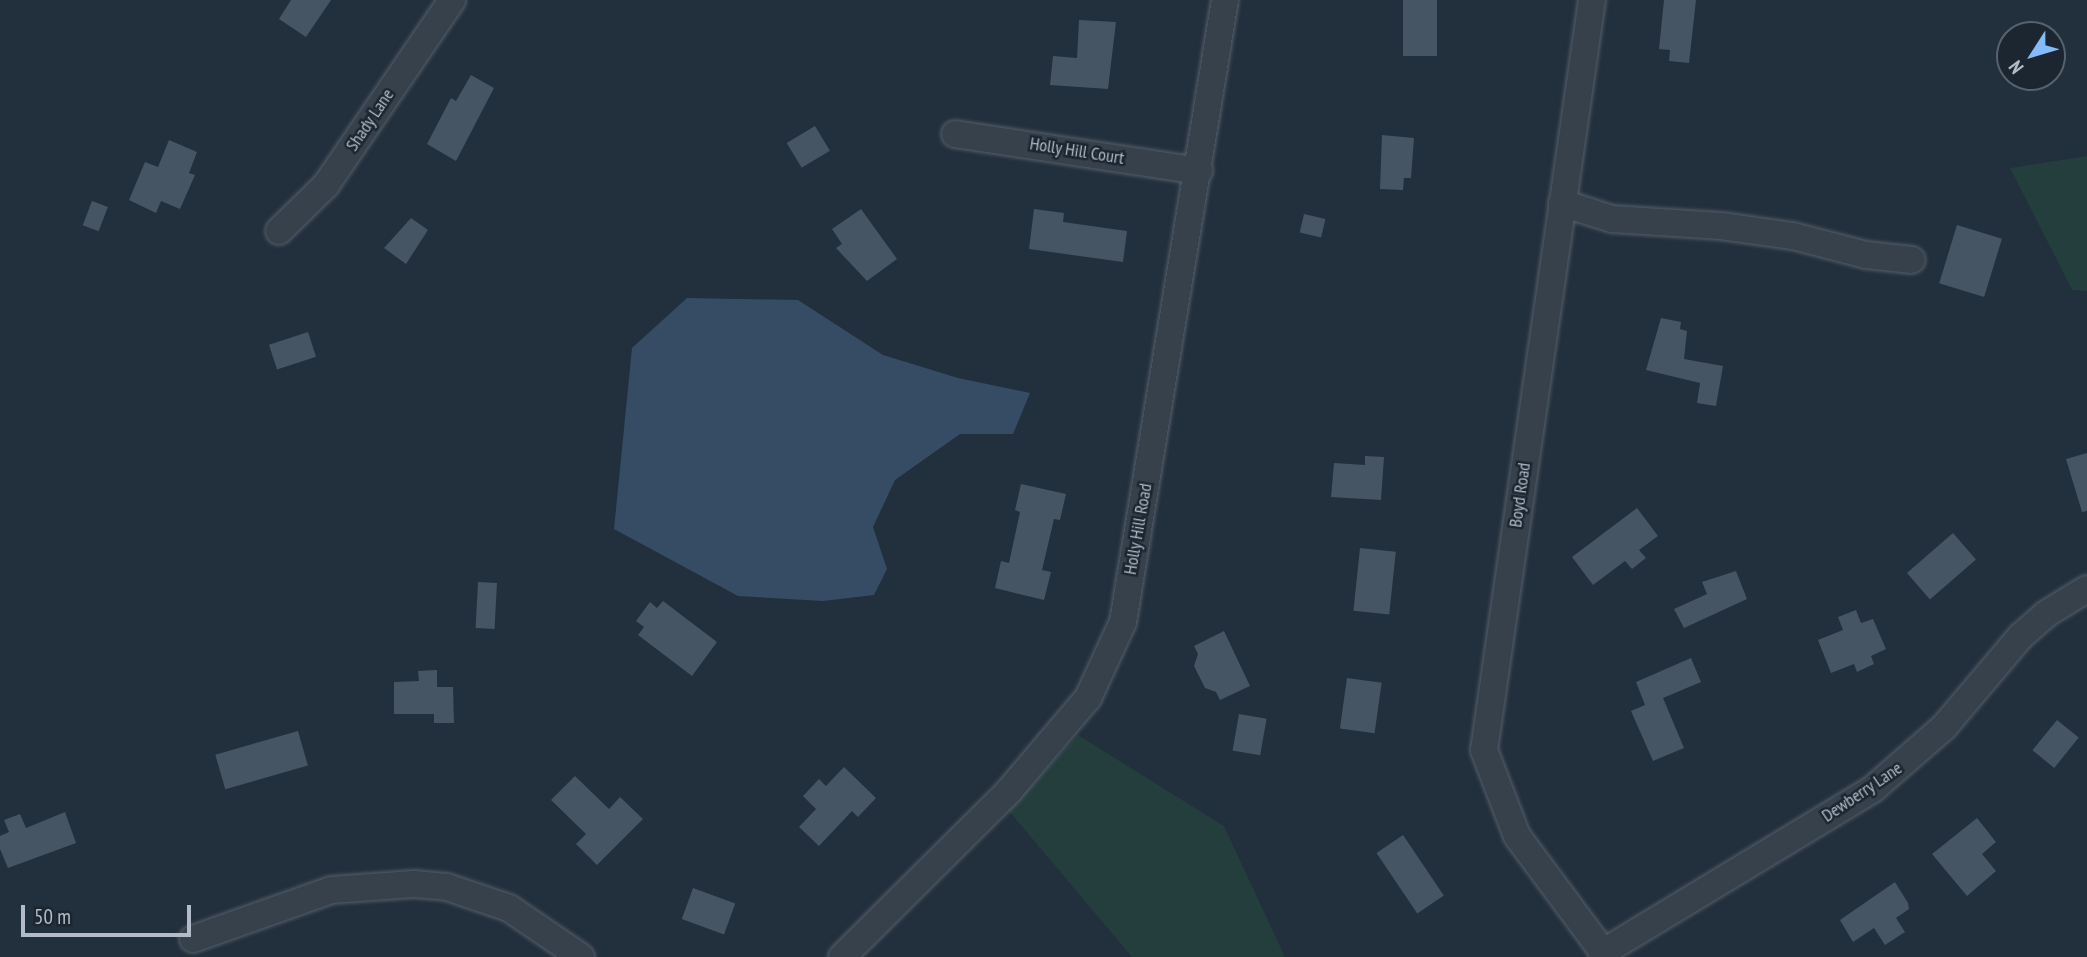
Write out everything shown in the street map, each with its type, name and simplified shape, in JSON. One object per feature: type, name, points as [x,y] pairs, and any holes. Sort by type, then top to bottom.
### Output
[{"type":"street","name":"Shady Lane","points":[[279,231],[326,185],[452,0]]},
{"type":"street","name":"Holly Hill Road","points":[[842,957],[1009,791],[1088,698],[1122,622],[1199,171],[1225,0]]},
{"type":"street","name":"Boyd Road","points":[[1592,0],[1484,750],[1517,836],[1604,955]]},
{"type":"street","name":"Holly Hill Court","points":[[955,134],[1199,171]]},
{"type":"street","points":[[1562,203],[1612,219],[1733,228],[1793,236],[1866,255],[1912,260]]},
{"type":"street","name":"Dewberry Lane","points":[[1604,955],[1874,788],[1944,727],[2021,636],[2046,614],[2087,589]]},
{"type":"street","points":[[193,939],[331,890],[414,884],[447,887],[509,908],[581,957]]},
{"type":"green space","points":[[2087,156],[2087,291],[2072,290],[2010,168]]},
{"type":"green space","points":[[1078,735],[1224,826],[1285,957],[1132,957],[1008,810]]},
{"type":"water","points":[[687,298],[798,300],[883,355],[958,378],[1030,393],[1013,434],[960,434],[895,480],[873,527],[887,569],[874,595],[823,601],[738,596],[614,529],[632,348]]},
{"type":"building","points":[[291,0],[331,0],[306,37],[279,19]]},
{"type":"building","points":[[1403,0],[1437,0],[1437,56],[1403,56]]},
{"type":"building","points":[[1664,0],[1696,0],[1689,63],[1669,61],[1670,50],[1659,49]]},
{"type":"building","points":[[1079,20],[1116,22],[1108,89],[1050,85],[1053,56],[1077,58]]},
{"type":"building","points":[[471,75],[494,88],[456,161],[427,144],[451,98],[456,101]]},
{"type":"building","points":[[815,126],[830,151],[802,168],[787,143]]},
{"type":"building","points":[[1382,135],[1414,138],[1411,178],[1404,178],[1403,190],[1380,189]]},
{"type":"building","points":[[169,140],[197,152],[189,173],[195,175],[180,209],[161,201],[156,213],[129,200],[145,162],[158,167]]},
{"type":"building","points":[[92,201],[108,207],[99,231],[83,225]]},
{"type":"building","points":[[861,209],[897,259],[867,281],[836,248],[842,244],[832,229]]},
{"type":"building","points":[[1034,209],[1064,213],[1063,222],[1127,231],[1123,262],[1029,249]]},
{"type":"building","points":[[1304,214],[1325,219],[1321,237],[1300,233]]},
{"type":"building","points":[[411,218],[428,230],[406,264],[384,248]]},
{"type":"building","points":[[1957,225],[2002,239],[1984,297],[1939,283]]},
{"type":"building","points":[[1661,318],[1681,322],[1680,329],[1687,331],[1684,359],[1723,366],[1716,406],[1697,403],[1700,383],[1646,370]]},
{"type":"building","points":[[308,332],[316,357],[277,369],[269,345]]},
{"type":"building","points":[[2087,453],[2087,511],[2082,512],[2066,459]]},
{"type":"building","points":[[1365,456],[1384,457],[1381,500],[1331,497],[1334,463],[1365,465]]},
{"type":"building","points":[[1021,484],[1066,494],[1060,520],[1054,519],[1042,570],[1051,572],[1044,600],[995,588],[1001,561],[1009,563],[1020,512],[1015,510]]},
{"type":"building","points":[[1637,508],[1658,536],[1639,550],[1646,558],[1632,569],[1625,561],[1593,585],[1572,557]]},
{"type":"building","points":[[1953,533],[1976,559],[1930,599],[1907,573]]},
{"type":"building","points":[[1360,548],[1396,552],[1389,614],[1353,611]]},
{"type":"building","points":[[1736,571],[1747,599],[1684,628],[1674,609],[1707,594],[1702,582]]},
{"type":"building","points":[[478,582],[497,583],[495,629],[476,628]]},
{"type":"building","points":[[663,601],[717,642],[692,676],[638,635],[644,627],[636,621],[650,602],[657,608]]},
{"type":"building","points":[[1856,610],[1861,623],[1873,619],[1886,649],[1871,656],[1874,664],[1857,672],[1854,664],[1831,673],[1818,640],[1843,630],[1838,617]]},
{"type":"building","points":[[1224,631],[1250,686],[1220,700],[1216,692],[1205,688],[1194,666],[1198,654],[1194,646]]},
{"type":"building","points":[[1691,658],[1701,682],[1663,698],[1684,748],[1653,761],[1631,711],[1645,705],[1636,682]]},
{"type":"building","points":[[437,670],[437,687],[453,687],[454,723],[434,723],[434,714],[394,714],[394,682],[419,681],[418,671]]},
{"type":"building","points":[[1347,678],[1382,683],[1375,733],[1340,729]]},
{"type":"building","points":[[1239,714],[1267,719],[1260,755],[1233,750]]},
{"type":"building","points":[[2057,720],[2079,738],[2054,768],[2032,750]]},
{"type":"building","points":[[298,731],[308,766],[225,789],[215,755]]},
{"type":"building","points":[[844,767],[876,798],[858,817],[852,811],[819,846],[799,827],[816,809],[803,796],[819,779],[826,786]]},
{"type":"building","points":[[575,776],[609,809],[620,797],[643,819],[597,865],[576,844],[586,834],[551,800]]},
{"type":"building","points":[[65,812],[76,843],[8,868],[0,849],[0,836],[9,832],[4,820],[20,814],[26,828]]},
{"type":"building","points":[[1977,818],[1996,842],[1982,854],[1996,871],[1967,896],[1932,854]]},
{"type":"building","points":[[1403,835],[1444,896],[1417,913],[1376,853]]},
{"type":"building","points":[[1895,882],[1908,903],[1909,909],[1896,918],[1905,932],[1885,945],[1874,928],[1853,942],[1840,920]]},
{"type":"building","points":[[693,888],[735,903],[724,934],[682,919]]}]
